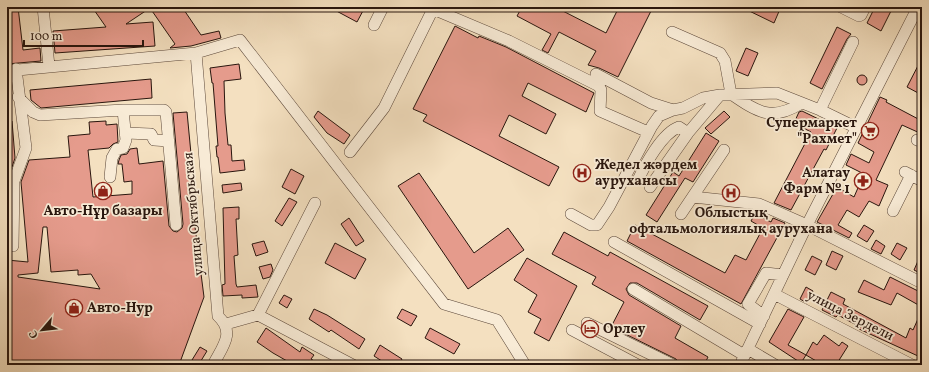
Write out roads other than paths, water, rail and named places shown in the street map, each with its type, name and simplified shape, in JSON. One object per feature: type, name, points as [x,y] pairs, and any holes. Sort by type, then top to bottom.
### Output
[{"type":"street","points":[[43,7],[49,66]]},
{"type":"street","points":[[374,25],[383,7]]},
{"type":"street","points":[[841,7],[859,16],[865,7]]},
{"type":"street","points":[[744,356],[806,225],[918,7]]},
{"type":"street","points":[[350,152],[384,108],[433,8],[509,41],[600,87],[600,111],[648,132]]},
{"type":"street","points":[[650,187],[688,133],[725,94],[725,61],[720,53],[672,32]]},
{"type":"street","points":[[13,246],[14,181],[26,148],[12,70],[196,53],[240,40],[444,304],[497,320],[524,365]]},
{"type":"street","points":[[820,110],[853,42]]},
{"type":"street","name":"улица Октябрьская","points":[[196,53],[218,316],[226,324]]},
{"type":"street","points":[[596,74],[651,103],[672,110]]},
{"type":"street","points":[[571,214],[591,225],[597,225],[609,207],[648,132],[659,116],[672,110],[683,108],[703,98],[725,94],[777,93],[800,104],[820,110],[856,128]]},
{"type":"street","points":[[725,94],[748,106],[766,113],[778,114],[788,111],[800,104]]},
{"type":"street","points":[[18,97],[33,112],[40,115],[123,110],[164,110],[166,112],[176,225]]},
{"type":"street","points":[[110,177],[112,158],[116,149],[123,148],[126,140],[123,110]]},
{"type":"street","points":[[638,180],[660,143],[671,131],[679,127],[688,133]]},
{"type":"street","points":[[126,133],[151,134],[154,140],[169,141]]},
{"type":"street","points":[[681,214],[724,150]]},
{"type":"street","points":[[893,211],[908,174],[922,181]]},
{"type":"street","points":[[693,197],[760,204],[806,225],[922,283]]},
{"type":"street","points":[[258,315],[315,203]]},
{"type":"street","points":[[614,242],[762,320]]},
{"type":"street","points":[[762,320],[748,304],[766,273],[783,275]]},
{"type":"street","points":[[633,289],[744,356],[775,365]]},
{"type":"street","name":"улица Зердели","points":[[774,294],[912,365]]},
{"type":"street","points":[[213,365],[228,335],[226,324],[258,315],[353,365]]},
{"type":"street","points":[[587,323],[673,365]]},
{"type":"street","points":[[572,330],[638,365]]},
{"type":"place","name":"Супермаркет \"Рахмет\"","points":[[870,131]]},
{"type":"place","name":"Жедел жәрдем ауруханасы","points":[[582,173]]},
{"type":"place","name":"Алатау Фарм № 1","points":[[863,181]]},
{"type":"place","name":"Авто-Нұр базары","points":[[103,191]]},
{"type":"place","name":"Облыстық офтальмологиялық аурухана","points":[[731,193]]},
{"type":"place","name":"Авто-Нур","points":[[74,308]]},
{"type":"place","name":"Орлеу","points":[[590,329]]}]
